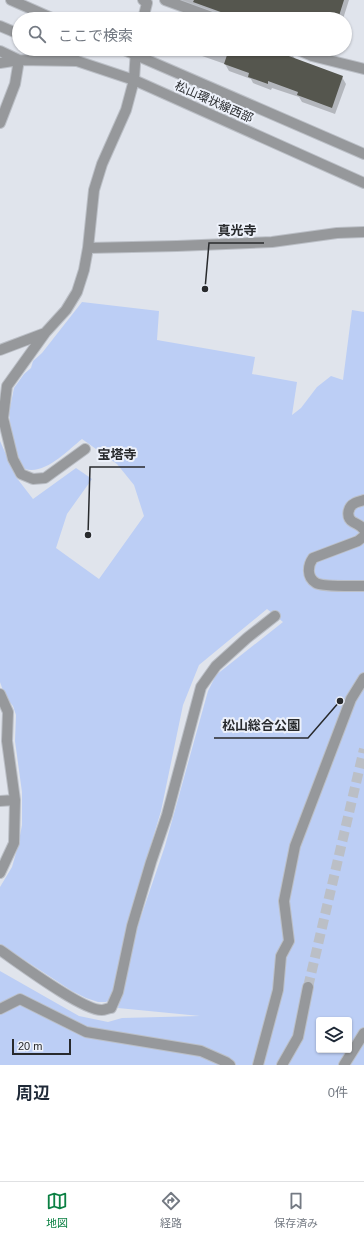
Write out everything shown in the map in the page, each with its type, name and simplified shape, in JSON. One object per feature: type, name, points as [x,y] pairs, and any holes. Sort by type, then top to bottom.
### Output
[{"type":"street","points":[[11,0],[38,12]]},
{"type":"street","points":[[165,0],[198,12]]},
{"type":"street","points":[[144,12],[146,1]]},
{"type":"street","points":[[0,26],[12,31]]},
{"type":"street","points":[[0,51],[19,60]]},
{"type":"street","name":"松山環状線西部","points":[[66,56],[134,80],[364,183]]},
{"type":"street","points":[[85,449],[45,478],[33,480],[21,474],[13,459],[3,418],[7,386],[45,333],[66,310],[76,292],[84,270],[88,248],[94,190],[102,164],[126,110],[134,80],[136,56]]},
{"type":"street","name":"松山環状線西部","points":[[145,56],[364,154]]},
{"type":"street","points":[[312,56],[364,69]]},
{"type":"street","points":[[0,63],[19,60],[77,61]]},
{"type":"street","points":[[0,123],[15,84],[19,60]]},
{"type":"street","points":[[88,248],[272,242],[337,233],[364,232]]},
{"type":"street","points":[[0,350],[45,333]]},
{"type":"street","points":[[364,500],[352,506],[348,512],[352,522],[361,526],[364,530]]},
{"type":"street","points":[[364,536],[360,540],[313,558],[310,561],[308,571],[312,580],[321,584],[364,586]]},
{"type":"street","points":[[0,950],[69,997],[82,1004],[94,1009],[102,1010],[111,1008],[118,992],[132,926],[167,815],[201,687],[216,666],[247,638],[275,616]]},
{"type":"street","points":[[258,1065],[278,990],[281,956],[289,941],[284,901],[295,846],[351,699],[364,678]]},
{"type":"street","points":[[351,699],[364,692]]},
{"type":"street","points":[[0,694],[8,712],[7,741],[15,800],[14,843],[0,873]]},
{"type":"street","points":[[0,801],[15,800]]},
{"type":"street","points":[[282,1065],[298,1037],[308,987]]},
{"type":"street","points":[[0,1009],[20,999],[86,1032],[201,1051],[230,1065]]},
{"type":"street","points":[[344,1065],[364,1033]]},
{"type":"shaded area","points":[[82,302],[159,311],[157,340],[255,357],[252,374],[297,382],[292,415],[301,408],[317,387],[331,376],[343,380],[352,310],[364,312],[364,1065],[0,1065],[0,971],[79,1016],[108,1022],[122,1018],[200,1016],[118,1008],[132,943],[165,846],[208,691],[216,675],[283,622],[267,609],[199,665],[183,705],[161,811],[131,911],[112,998],[106,1002],[98,1002],[86,998],[72,991],[0,944],[0,887],[12,867],[18,846],[22,825],[22,792],[15,741],[16,715],[13,706],[5,696],[0,682],[0,441],[16,477],[33,499],[76,468],[92,479],[67,514],[56,548],[99,579],[144,516],[134,485],[117,464],[82,439],[48,465],[40,469],[25,469],[19,459],[12,438],[9,413],[14,388],[24,374],[31,368],[33,361],[42,353]]},
{"type":"building","points":[[194,0],[344,0],[340,12],[221,12],[193,2]]},
{"type":"building","points":[[227,56],[289,56],[343,76],[332,108],[297,95],[298,92],[268,81],[268,84],[248,77],[249,73],[224,64]]},
{"type":"tunnel","points":[[308,987],[364,749]]},
{"type":"place","name":"真光寺","points":[[205,289]]},
{"type":"place","name":"宝塔寺","points":[[88,535]]},
{"type":"place","name":"松山総合公園","points":[[340,701]]}]
